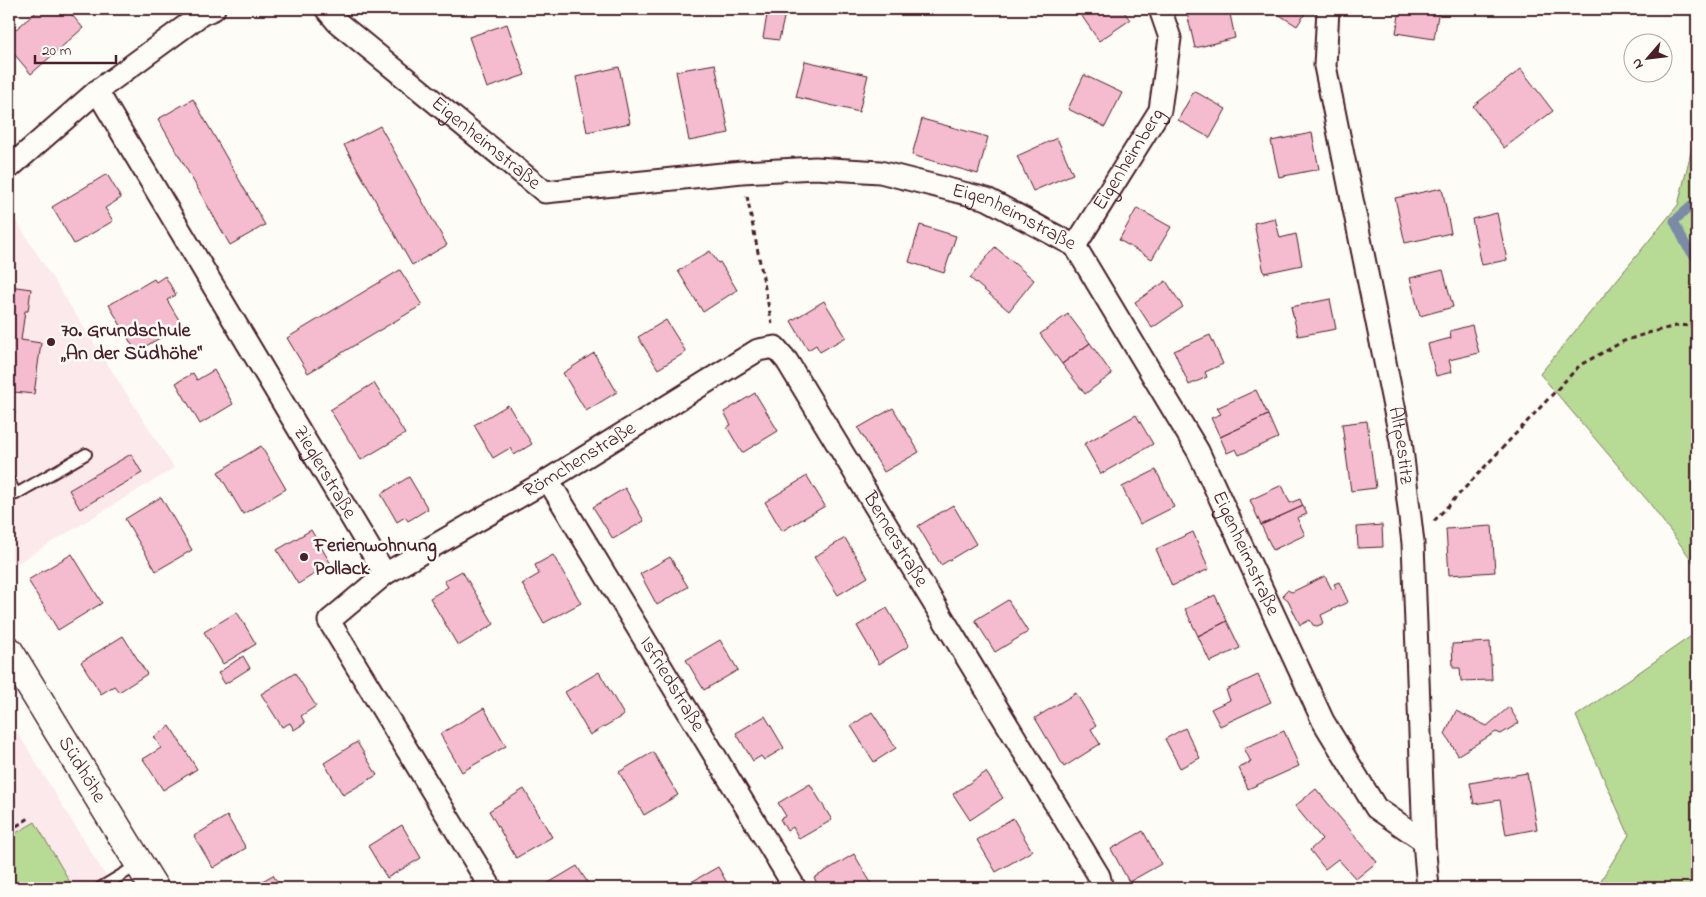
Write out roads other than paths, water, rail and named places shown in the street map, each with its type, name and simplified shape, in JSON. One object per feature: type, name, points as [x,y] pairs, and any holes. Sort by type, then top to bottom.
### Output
[{"type":"street","points":[[9,168],[97,91],[202,14],[214,9]]},
{"type":"street","name":"Eigenheimstraße","points":[[326,9],[337,22],[545,192],[742,172],[815,168],[880,172],[987,199],[1075,246],[1198,451],[1323,721],[1376,808],[1424,841]]},
{"type":"street","name":"Eigenheimberg","points":[[1075,246],[1160,110],[1170,38],[1160,9]]},
{"type":"street","name":"Altpestitz","points":[[1328,9],[1325,66],[1401,441],[1413,543],[1424,841],[1428,888]]},
{"type":"street","name":"Zieglerstraße","points":[[97,91],[385,574]]},
{"type":"street","name":"Römchenstraße","points":[[385,574],[548,480],[758,350],[775,347]]},
{"type":"street","name":"Bernerstraße","points":[[775,347],[787,361],[803,386],[1099,876],[1102,888]]},
{"type":"street","name":"Isfriedstraße","points":[[548,480],[794,888]]},
{"type":"street","points":[[385,574],[329,621],[491,888]]},
{"type":"street","name":"Südhöhe","points":[[9,650],[154,888]]},
{"type":"lane","points":[[9,481],[16,494],[86,454]]},
{"type":"lane","points":[[100,888],[139,865]]},
{"type":"waterway","points":[[1697,201],[1674,221],[1687,247],[1697,260]]},
{"type":"place","name":"70. Grundschule „An der Südhöhe“","points":[[51,342]]},
{"type":"place","name":"Ferienwohnung Pollack","points":[[304,557]]}]
